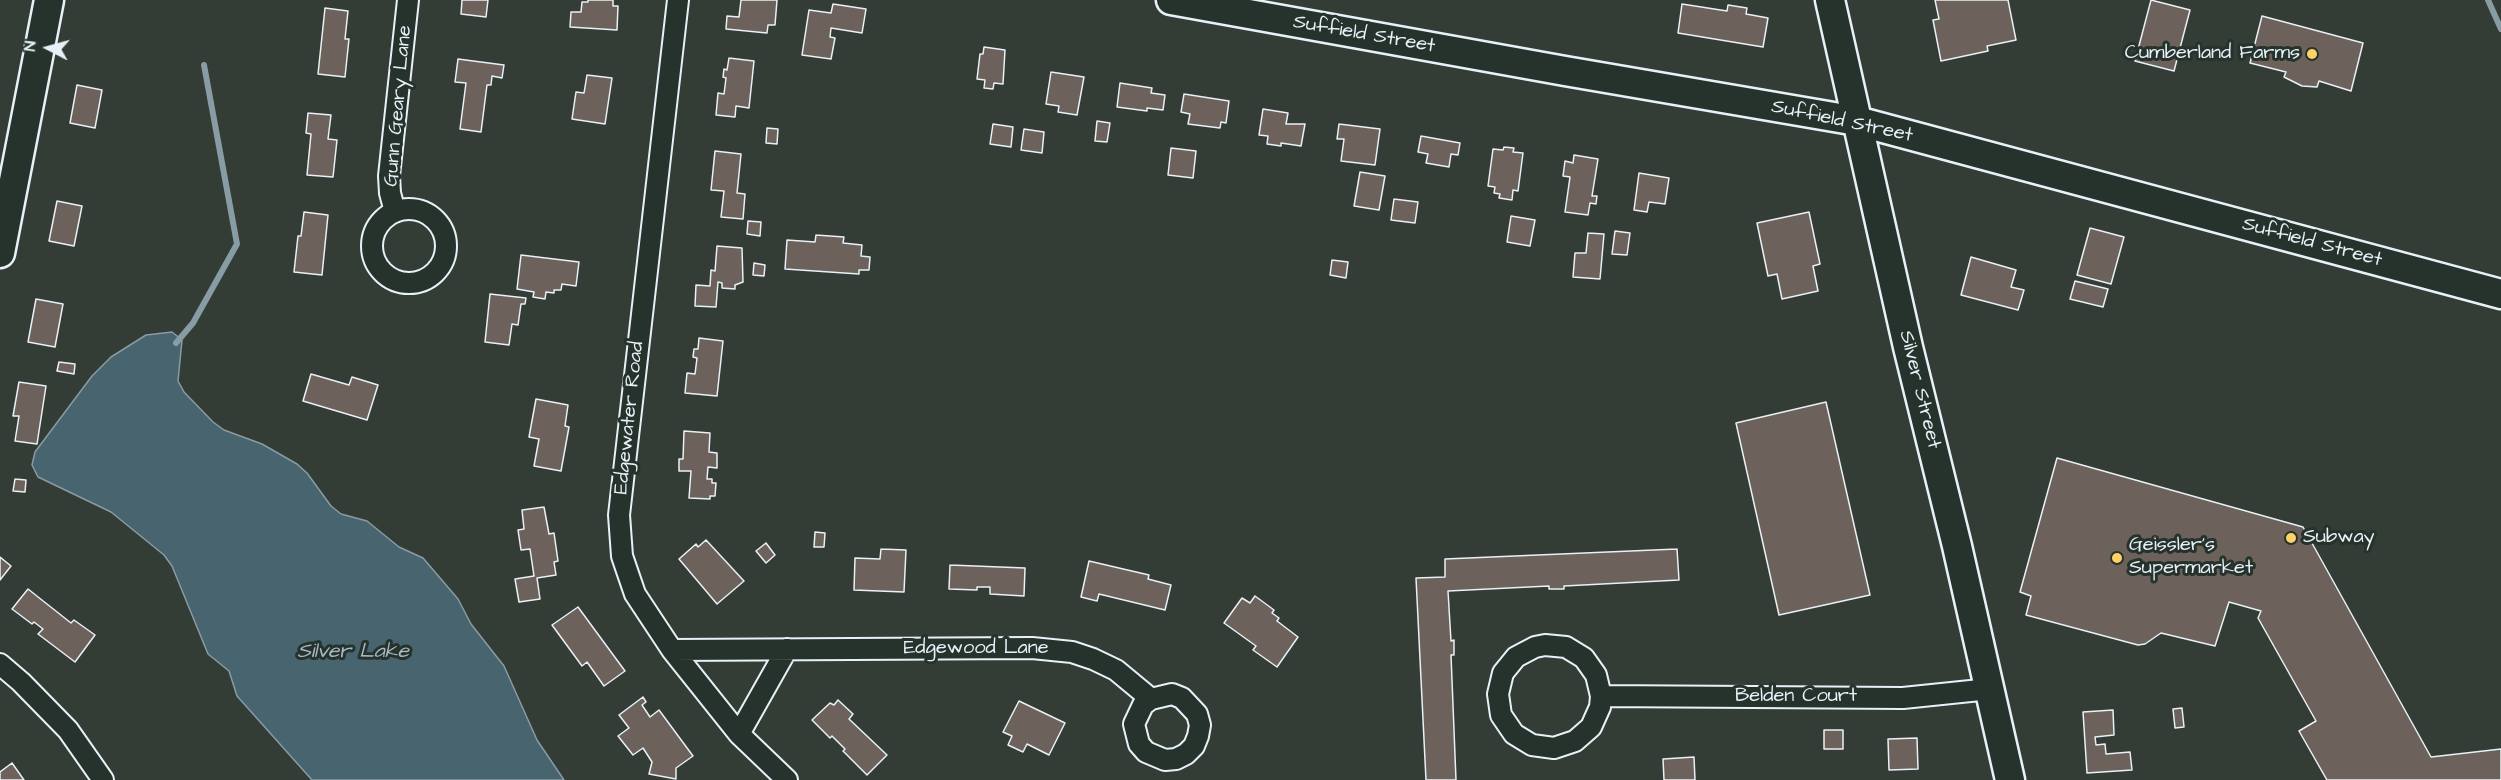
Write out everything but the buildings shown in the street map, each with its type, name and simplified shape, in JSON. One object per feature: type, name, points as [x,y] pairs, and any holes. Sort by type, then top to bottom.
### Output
[{"type":"main road","points":[[0,253],[48,0]]},
{"type":"main road","name":"Suffield Street","points":[[1171,0],[1857,121],[2501,294]]},
{"type":"main road","name":"Silver Street","points":[[1830,0],[2010,780]]},
{"type":"street","name":"Gunn Geary Lane","points":[[395,212],[390,193],[389,176],[408,0]]},
{"type":"street","name":"Edgewater Road","points":[[678,0],[619,515],[622,556],[628,577],[650,619],[672,650],[739,734],[787,780]]},
{"type":"street","points":[[1556,645],[1576,652],[1591,666],[1600,685],[1601,696],[1591,727],[1575,741],[1554,748],[1532,745],[1514,734],[1501,716],[1498,694],[1503,673],[1516,657],[1535,647],[1556,645]]},
{"type":"street","points":[[739,734],[787,649]]},
{"type":"street","name":"Edgewood Lane","points":[[672,650],[1053,649],[1093,659],[1116,670],[1151,699]]},
{"type":"street","points":[[0,664],[68,730],[103,780]]},
{"type":"street","name":"Belden Court","points":[[1601,696],[1903,698],[1990,689]]},
{"type":"water","name":"Silver Lake","points":[[172,332],[182,340],[178,381],[184,392],[213,422],[224,430],[262,444],[297,464],[307,473],[331,506],[341,514],[367,521],[399,547],[423,558],[458,599],[471,624],[504,666],[537,740],[564,780],[312,780],[237,696],[229,671],[208,654],[172,566],[164,555],[111,512],[38,477],[32,465],[35,452],[92,376],[111,357],[146,335]]},
{"type":"waterway","points":[[2488,0],[2501,29]]},
{"type":"waterway","points":[[176,343],[193,323],[237,244],[204,65]]},
{"type":"place","name":"Cumberland Farms","points":[[2312,54]]},
{"type":"place","name":"Subway","points":[[2291,538]]},
{"type":"place","name":"Geissler's Supermarket","points":[[2117,558]]}]
